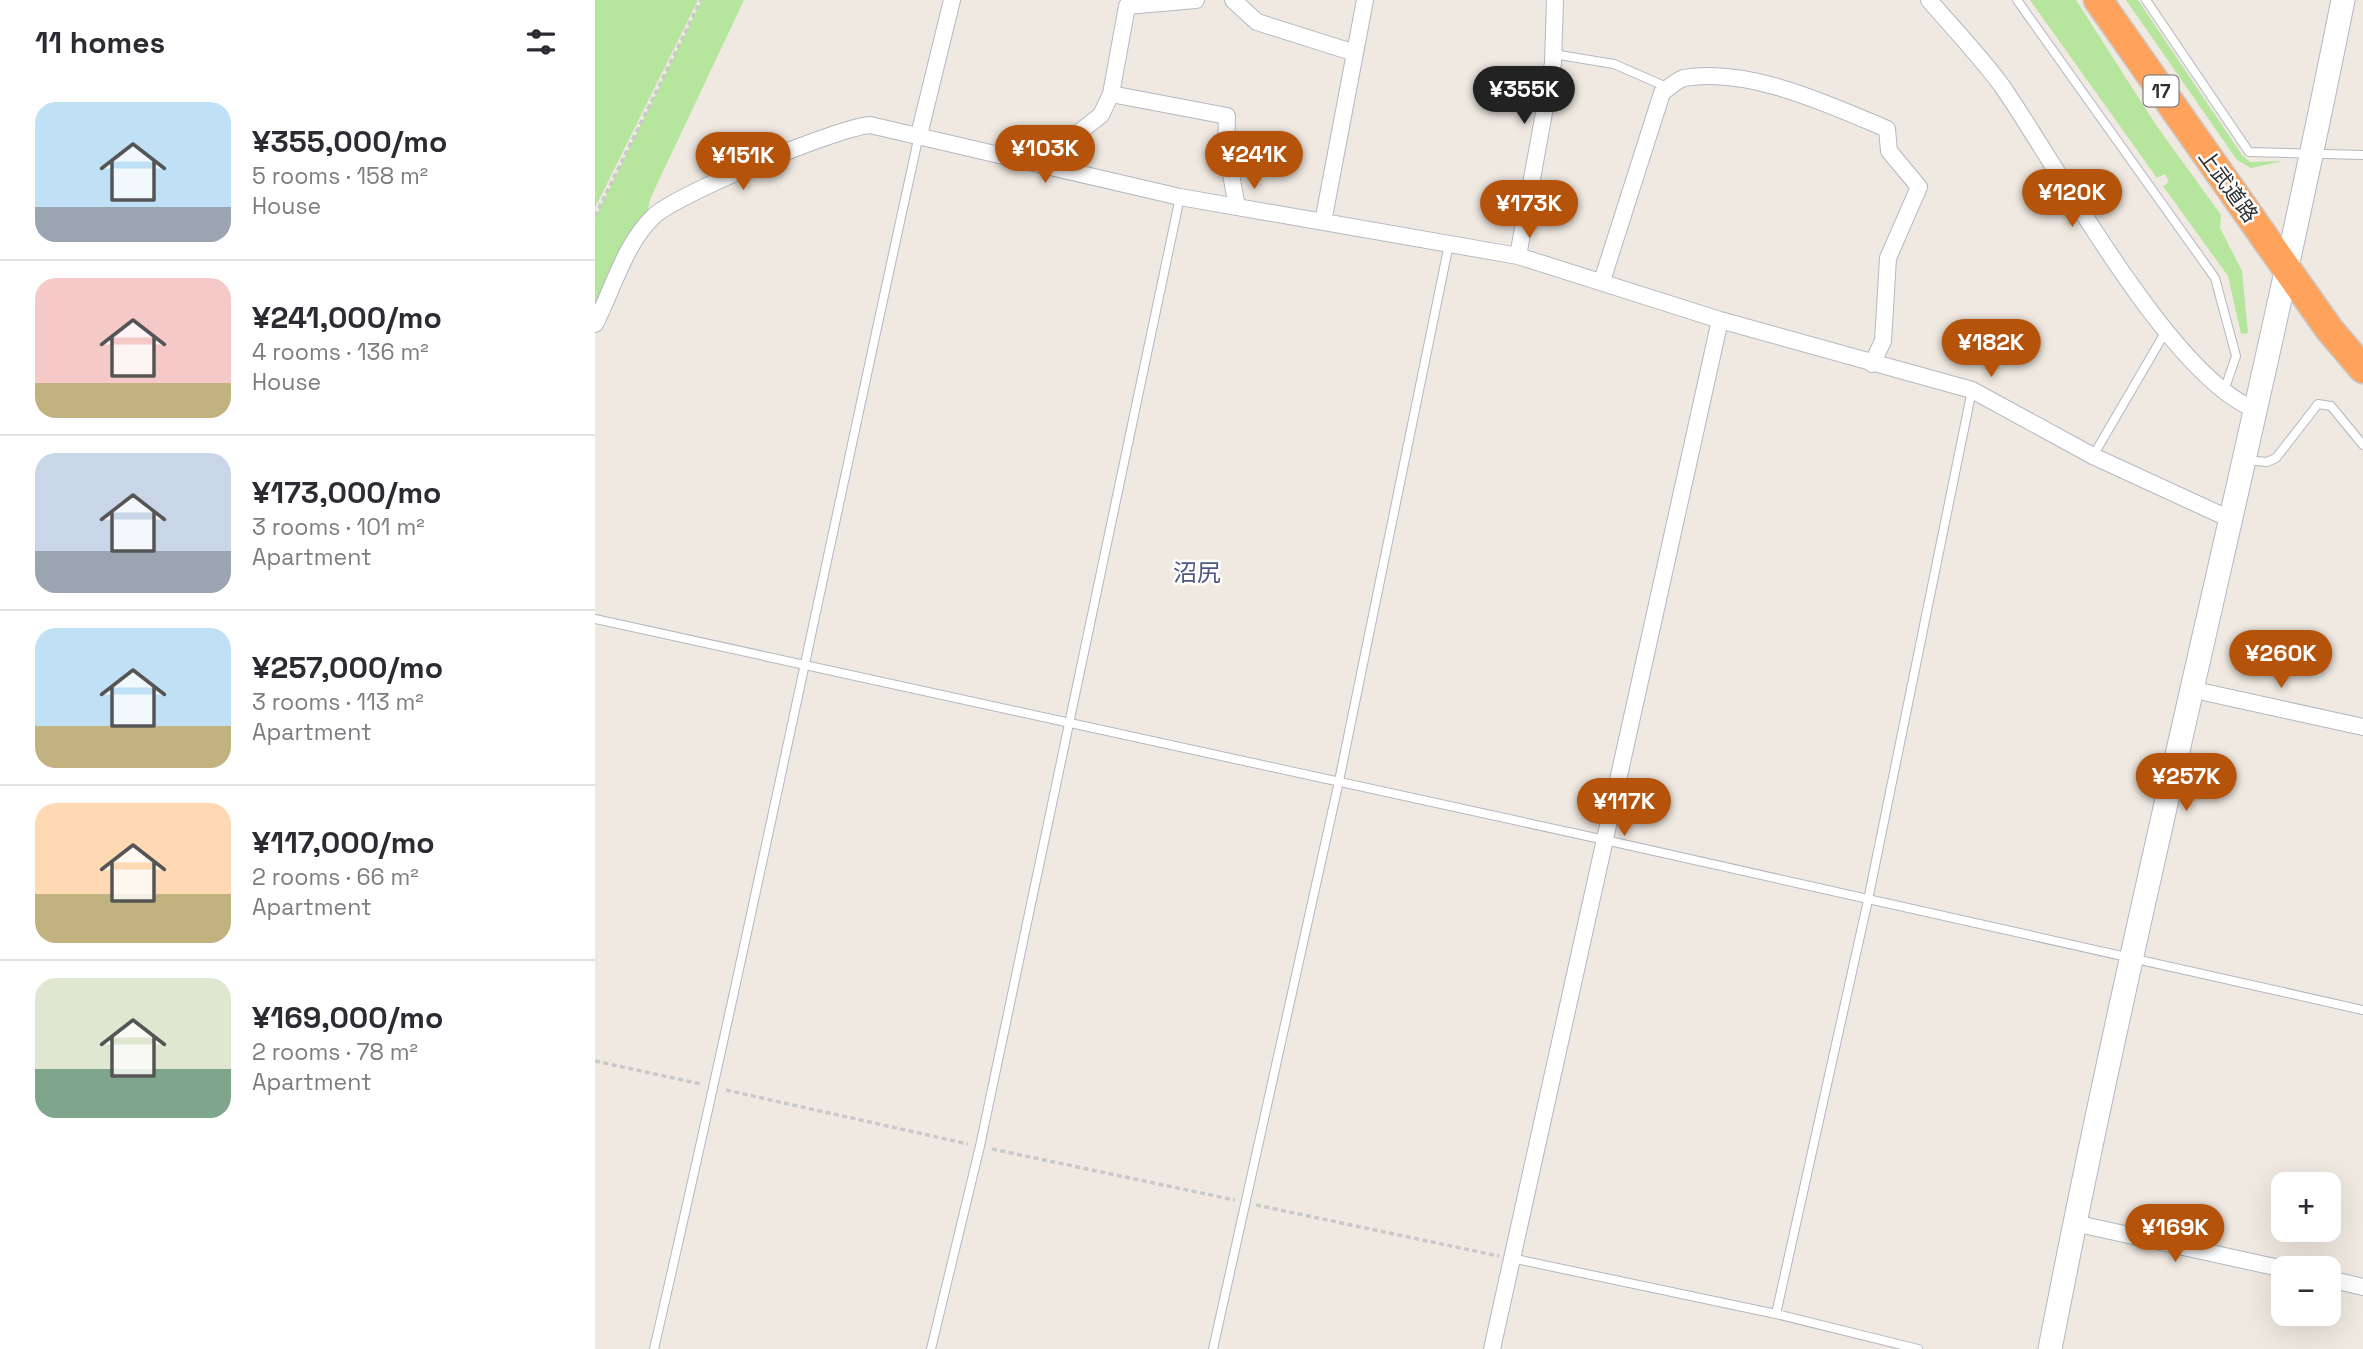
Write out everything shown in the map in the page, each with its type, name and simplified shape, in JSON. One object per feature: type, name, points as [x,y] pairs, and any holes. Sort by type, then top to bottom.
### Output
[{"type":"highway","name":"上武道路","points":[[2098,0],[2287,270],[2363,369]]},
{"type":"street","points":[[919,135],[952,0]]},
{"type":"street","points":[[1039,164],[1101,116],[1111,94],[1127,6],[1196,0]]},
{"type":"street","points":[[1233,0],[1257,22],[1355,52]]},
{"type":"street","points":[[1323,222],[1365,0]]},
{"type":"street","points":[[1518,256],[1536,169],[1553,54],[1555,0]]},
{"type":"street","points":[[1929,0],[2000,83],[2093,228],[2166,331],[2224,392],[2240,404],[2256,410]]},
{"type":"street","points":[[2050,1349],[2074,1223],[2190,689],[2246,460],[2343,0]]},
{"type":"street","points":[[1602,281],[1662,93],[1682,78],[1732,78],[1802,94],[1887,129],[1889,151],[1919,187],[1888,258],[1883,341],[1872,364]]},
{"type":"street","points":[[1111,94],[1227,116],[1226,147],[1237,207]]},
{"type":"street","points":[[595,324],[631,247],[655,215],[674,202],[842,130],[870,125],[1180,197],[1518,256],[1720,320],[1972,390],[2093,456],[2232,520]]},
{"type":"street","points":[[1492,1349],[1720,320]]},
{"type":"street","points":[[2190,689],[2363,727]]},
{"type":"street","points":[[2074,1223],[2271,1266]]},
{"type":"street","points":[[2341,1282],[2363,1287]]},
{"type":"lane","points":[[2017,0],[2215,278],[2236,356],[2224,392]]},
{"type":"lane","points":[[2146,0],[2249,152],[2363,155]]},
{"type":"lane","points":[[1553,54],[1614,64],[1669,88]]},
{"type":"lane","points":[[654,1349],[714,1087],[919,135]]},
{"type":"lane","points":[[930,1349],[980,1146],[1180,197]]},
{"type":"lane","points":[[1213,1349],[1339,781],[1449,244]]},
{"type":"lane","points":[[2093,456],[2166,331]]},
{"type":"lane","points":[[1776,1314],[1868,900],[1972,390]]},
{"type":"lane","points":[[2246,460],[2267,461],[2276,458],[2318,404],[2325,403],[2332,406],[2363,445]]},
{"type":"lane","points":[[595,619],[1339,781],[2133,961],[2363,1010]]},
{"type":"lane","points":[[1511,1258],[1776,1314],[1918,1349]]},
{"type":"path","points":[[595,216],[701,0]]},
{"type":"path","points":[[595,1061],[980,1146],[1511,1258]]},
{"type":"green space","points":[[595,0],[698,0],[595,208]]},
{"type":"green space","points":[[702,0],[744,0],[651,197],[647,212],[595,306],[595,218]]},
{"type":"green space","points":[[2030,0],[2076,0],[2156,125],[2221,215],[2220,228],[2242,271],[2248,333],[2241,334],[2228,276],[2163,186],[2169,182],[2165,174],[2157,178]]},
{"type":"green space","points":[[2126,0],[2138,0],[2242,155],[2250,162],[2283,161],[2251,168],[2237,160]]},
{"type":"district","name":"沼尻","points":[[1197,573]]}]
